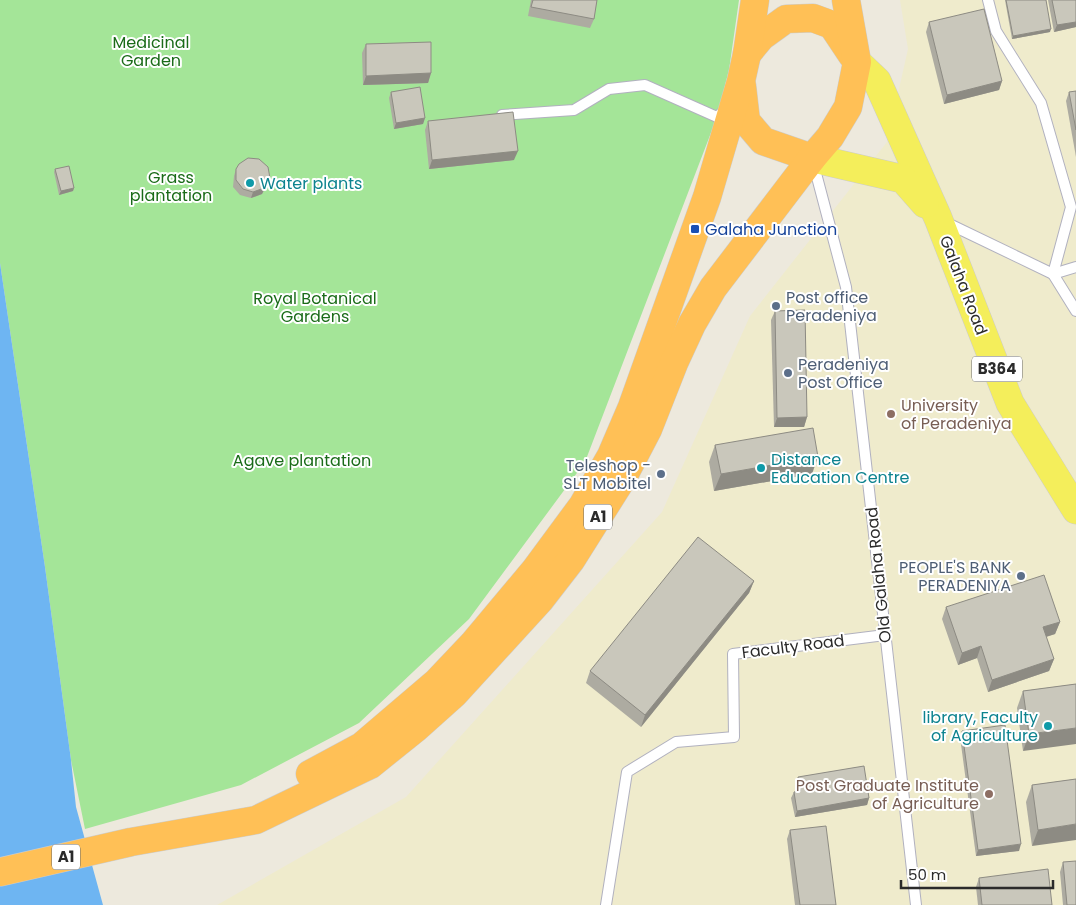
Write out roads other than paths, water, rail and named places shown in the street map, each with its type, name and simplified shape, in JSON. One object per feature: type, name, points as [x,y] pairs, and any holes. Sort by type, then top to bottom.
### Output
[{"type":"highway","name":"A1","points":[[131,842],[248,804],[328,765],[362,746],[437,682],[473,644],[535,570],[584,505],[611,456],[632,407],[706,197],[738,90],[747,54],[756,0]]},
{"type":"highway","name":"A1","points":[[0,872],[131,842],[256,820],[370,765],[454,694],[523,620],[571,560],[622,479],[648,428],[692,324],[713,288],[830,137],[848,107],[856,62],[846,0]]},
{"type":"highway","points":[[747,54],[761,37],[786,19],[813,18],[832,25],[856,62]]},
{"type":"highway","points":[[738,90],[746,121],[763,141],[812,158]]},
{"type":"main road","name":"Galaha Road","points":[[856,62],[877,80],[938,218],[1010,403],[1076,510]]},
{"type":"main road","name":"Galaha Road","points":[[812,158],[903,178],[938,218]]},
{"type":"lane","points":[[988,0],[996,31],[1041,104],[1071,207],[1053,274]]},
{"type":"lane","points":[[495,116],[574,110],[609,89],[645,85],[717,117],[738,90]]},
{"type":"lane","name":"Old Galaha Road","points":[[812,158],[846,287],[916,905]]},
{"type":"lane","points":[[938,218],[1053,274],[1076,311]]},
{"type":"lane","points":[[1053,274],[1076,267]]},
{"type":"lane","name":"Faculty Road","points":[[606,905],[627,772],[676,742],[734,737],[733,654],[885,635]]},
{"type":"water","points":[[0,263],[45,567],[76,807],[103,905],[0,905]]},
{"type":"place","name":"Water plants","points":[[250,183]]},
{"type":"place","name":"Galaha Junction","points":[[695,229]]},
{"type":"place","name":"Post office Peradeniya","points":[[776,306]]},
{"type":"place","name":"Peradeniya Post Office","points":[[788,373]]},
{"type":"place","name":"University of Peradeniya","points":[[891,414]]},
{"type":"place","name":"Distance Education Centre","points":[[761,468]]},
{"type":"place","name":"Teleshop - SLT Mobitel","points":[[661,474]]},
{"type":"place","name":"PEOPLE'S BANK PERADENIYA","points":[[1021,576]]},
{"type":"place","name":"library, Faculty of Agriculture","points":[[1048,726]]},
{"type":"place","name":"Post Graduate Institute of Agriculture","points":[[989,794]]},
{"type":"park label","name":"Medicinal Garden","points":[[151,51]]},
{"type":"park label","name":"Grass plantation","points":[[171,186]]},
{"type":"park label","name":"Royal Botanical Gardens","points":[[315,307]]},
{"type":"park label","name":"Agave plantation","points":[[302,460]]}]
